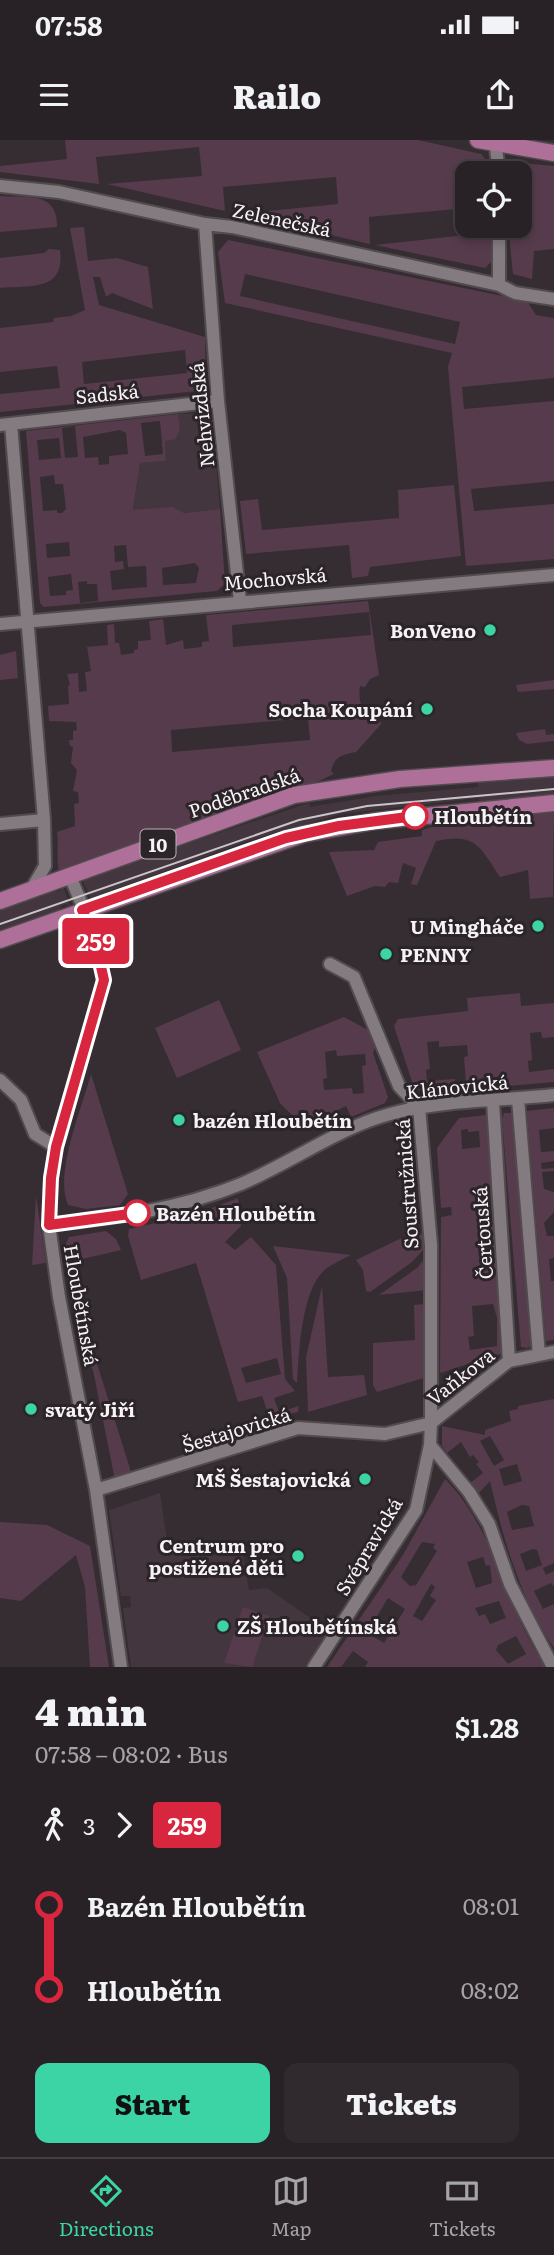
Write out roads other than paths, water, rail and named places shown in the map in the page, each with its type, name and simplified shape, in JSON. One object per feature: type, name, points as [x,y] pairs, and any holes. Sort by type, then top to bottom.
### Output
[{"type":"main road","points":[[478,140],[554,153]]},
{"type":"main road","name":"Poděbradská","points":[[0,901],[294,794],[388,780],[554,768]]},
{"type":"main road","name":"10","points":[[0,940],[269,843],[321,829],[554,803]]},
{"type":"street","points":[[496,143],[498,161]]},
{"type":"street","name":"Zelenečská","points":[[0,186],[59,192],[205,224],[232,226],[499,285],[515,293],[554,299]]},
{"type":"street","name":"Nehvizdská","points":[[205,224],[218,401],[240,601]]},
{"type":"street","points":[[499,238],[499,285]]},
{"type":"street","name":"Sadská","points":[[5,425],[218,401]]},
{"type":"street","points":[[5,425],[28,621],[44,820],[45,866],[31,890]]},
{"type":"street","name":"Mochovská","points":[[0,624],[554,575]]},
{"type":"street","points":[[0,824],[44,820]]},
{"type":"street","name":"Hloubětínská","points":[[70,876],[93,931],[104,980],[56,1147],[51,1178],[49,1225],[96,1490],[121,1667]]},
{"type":"street","name":"Soustružnická","points":[[330,964],[354,977],[398,1086],[419,1107],[431,1245],[431,1392]]},
{"type":"street","points":[[0,1080],[21,1100],[35,1134],[56,1147]]},
{"type":"street","name":"Klánovická","points":[[49,1225],[115,1217],[188,1202],[240,1184],[365,1123],[419,1107],[554,1096]]},
{"type":"street","points":[[518,1099],[539,1355]]},
{"type":"street","name":"Čertouská","points":[[493,1102],[509,1361]]},
{"type":"street","name":"Vaňkova","points":[[431,1423],[509,1361],[554,1352]]},
{"type":"street","name":"Svépravická","points":[[314,1667],[416,1510],[430,1445],[431,1392]]},
{"type":"street","name":"Šestajovická","points":[[96,1490],[298,1428],[385,1434],[431,1423]]},
{"type":"street","points":[[430,1445],[469,1492],[489,1524],[510,1584],[553,1667]]},
{"type":"tram line","points":[[0,924],[299,820],[367,806],[554,789]]},
{"type":"place","name":"BonVeno","points":[[490,630]]},
{"type":"place","name":"Socha Koupání","points":[[427,709]]},
{"type":"place","name":"Hloubětín","points":[[415,816]]},
{"type":"place","name":"U Mingháče","points":[[538,926]]},
{"type":"place","name":"PENNY","points":[[386,954]]},
{"type":"place","name":"bazén Hloubětín","points":[[179,1120]]},
{"type":"place","name":"Bazén Hloubětín","points":[[137,1213]]},
{"type":"place","name":"svatý Jiří","points":[[31,1409]]},
{"type":"place","name":"MŠ Šestajovická","points":[[365,1479]]},
{"type":"place","name":"Centrum pro postižené děti","points":[[298,1556]]},
{"type":"place","name":"ZŠ Hloubětínská","points":[[223,1626]]}]
